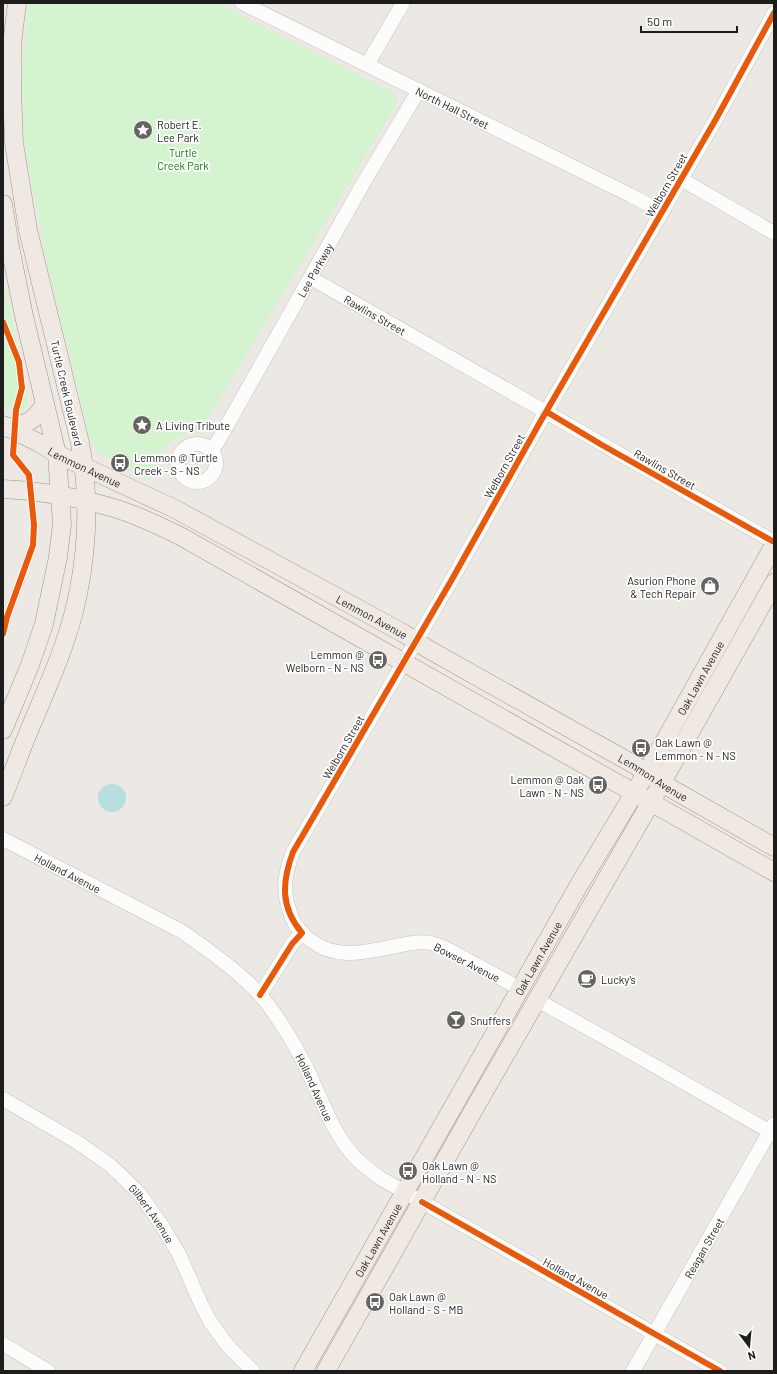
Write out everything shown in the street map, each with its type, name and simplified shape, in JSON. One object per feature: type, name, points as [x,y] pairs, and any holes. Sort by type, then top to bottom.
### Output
[{"type":"main road","name":"Turtle Creek Boulevard","points":[[3,797],[47,689],[72,618],[78,594],[85,543],[86,501],[84,466],[80,443],[28,230],[20,187],[14,143],[12,89],[12,44],[18,4]]},
{"type":"main road","name":"Turtle Creek Boulevard","points":[[3,204],[24,316],[58,454],[61,495],[61,538],[54,581],[44,624],[3,730]]},
{"type":"main road","points":[[14,429],[34,420],[45,404]]},
{"type":"main road","name":"Lemmon Avenue","points":[[14,429],[58,454],[175,509],[416,641],[774,847]]},
{"type":"main road","name":"Lemmon Avenue","points":[[3,489],[61,495],[120,510],[152,522],[182,537],[774,872]]},
{"type":"main road","name":"Oak Lawn Avenue","points":[[303,1371],[579,885],[646,773],[774,545]]},
{"type":"main road","name":"Oak Lawn Avenue","points":[[326,1371],[537,1000],[652,802],[774,583]]},
{"type":"main road","points":[[23,681],[47,689]]},
{"type":"main road","points":[[520,990],[537,1000]]},
{"type":"street","name":"North Hall Street","points":[[242,3],[630,194],[662,212]]},
{"type":"street","points":[[367,65],[403,3]]},
{"type":"street","name":"Welborn Street","points":[[302,933],[294,924],[285,894],[287,868],[294,852],[681,179],[774,13]]},
{"type":"street","name":"Lee Parkway","points":[[211,450],[217,443],[364,182],[419,90]]},
{"type":"street","points":[[681,179],[774,233]]},
{"type":"street","name":"Rawlins Street","points":[[311,278],[774,542]]},
{"type":"street","name":"Holland Avenue","points":[[3,839],[181,931],[229,966],[260,995],[278,1020],[304,1062],[333,1126],[354,1156],[380,1178],[720,1371]]},
{"type":"street","points":[[260,995],[292,944],[302,933]]},
{"type":"street","name":"Bowser Avenue","points":[[302,933],[324,949],[335,953],[348,954],[414,942],[430,943],[441,946],[458,954],[520,990]]},
{"type":"street","points":[[537,1000],[772,1130]]},
{"type":"street","name":"Gilbert Avenue","points":[[3,1099],[77,1142],[110,1165],[139,1193],[161,1224],[176,1249],[200,1304],[211,1323],[233,1351],[253,1371]]},
{"type":"street","name":"Reagan Street","points":[[633,1371],[772,1130]]},
{"type":"street","points":[[3,1344],[48,1371]]},
{"type":"green space","name":"Turtle Creek Park","points":[[28,3],[213,3],[231,10],[391,91],[396,98],[397,103],[198,435],[185,435],[167,446],[156,461],[150,481],[102,455],[90,441],[47,264],[24,142],[21,80]]},
{"type":"green space","points":[[3,283],[14,327],[28,400],[25,410],[22,412],[12,411],[3,406]]},
{"type":"water","points":[[112,784],[122,788],[126,798],[122,808],[112,812],[102,808],[98,798],[102,788]]},
{"type":"cycle path","points":[[260,995],[292,944],[302,933],[290,914],[285,894],[285,884],[289,863],[293,852],[451,581],[539,424],[716,119],[774,13]]},
{"type":"cycle path","points":[[3,322],[19,362],[22,388],[16,410],[13,455],[29,475],[34,525],[33,545],[7,617],[3,634]]},
{"type":"cycle path","points":[[547,412],[602,445],[774,542]]},
{"type":"cycle path","points":[[422,1202],[720,1371]]},
{"type":"place","name":"Robert E. Lee Park","points":[[143,130]]},
{"type":"place","name":"A Living Tribute","points":[[142,425]]},
{"type":"place","name":"Lemmon @ Turtle Creek - S - NS","points":[[120,463]]},
{"type":"place","name":"Asurion Phone & Tech Repair","points":[[710,586]]},
{"type":"place","name":"Lemmon @ Welborn - N - NS","points":[[378,660]]},
{"type":"place","name":"Oak Lawn @ Lemmon - N - NS","points":[[641,748]]},
{"type":"place","name":"Lemmon @ Oak Lawn - N - NS","points":[[598,785]]},
{"type":"place","name":"Lucky's","points":[[587,979]]},
{"type":"place","name":"Snuffers","points":[[456,1020]]},
{"type":"place","name":"Oak Lawn @ Holland - N - NS","points":[[408,1171]]},
{"type":"place","name":"Oak Lawn @ Holland - S - MB","points":[[375,1302]]}]
